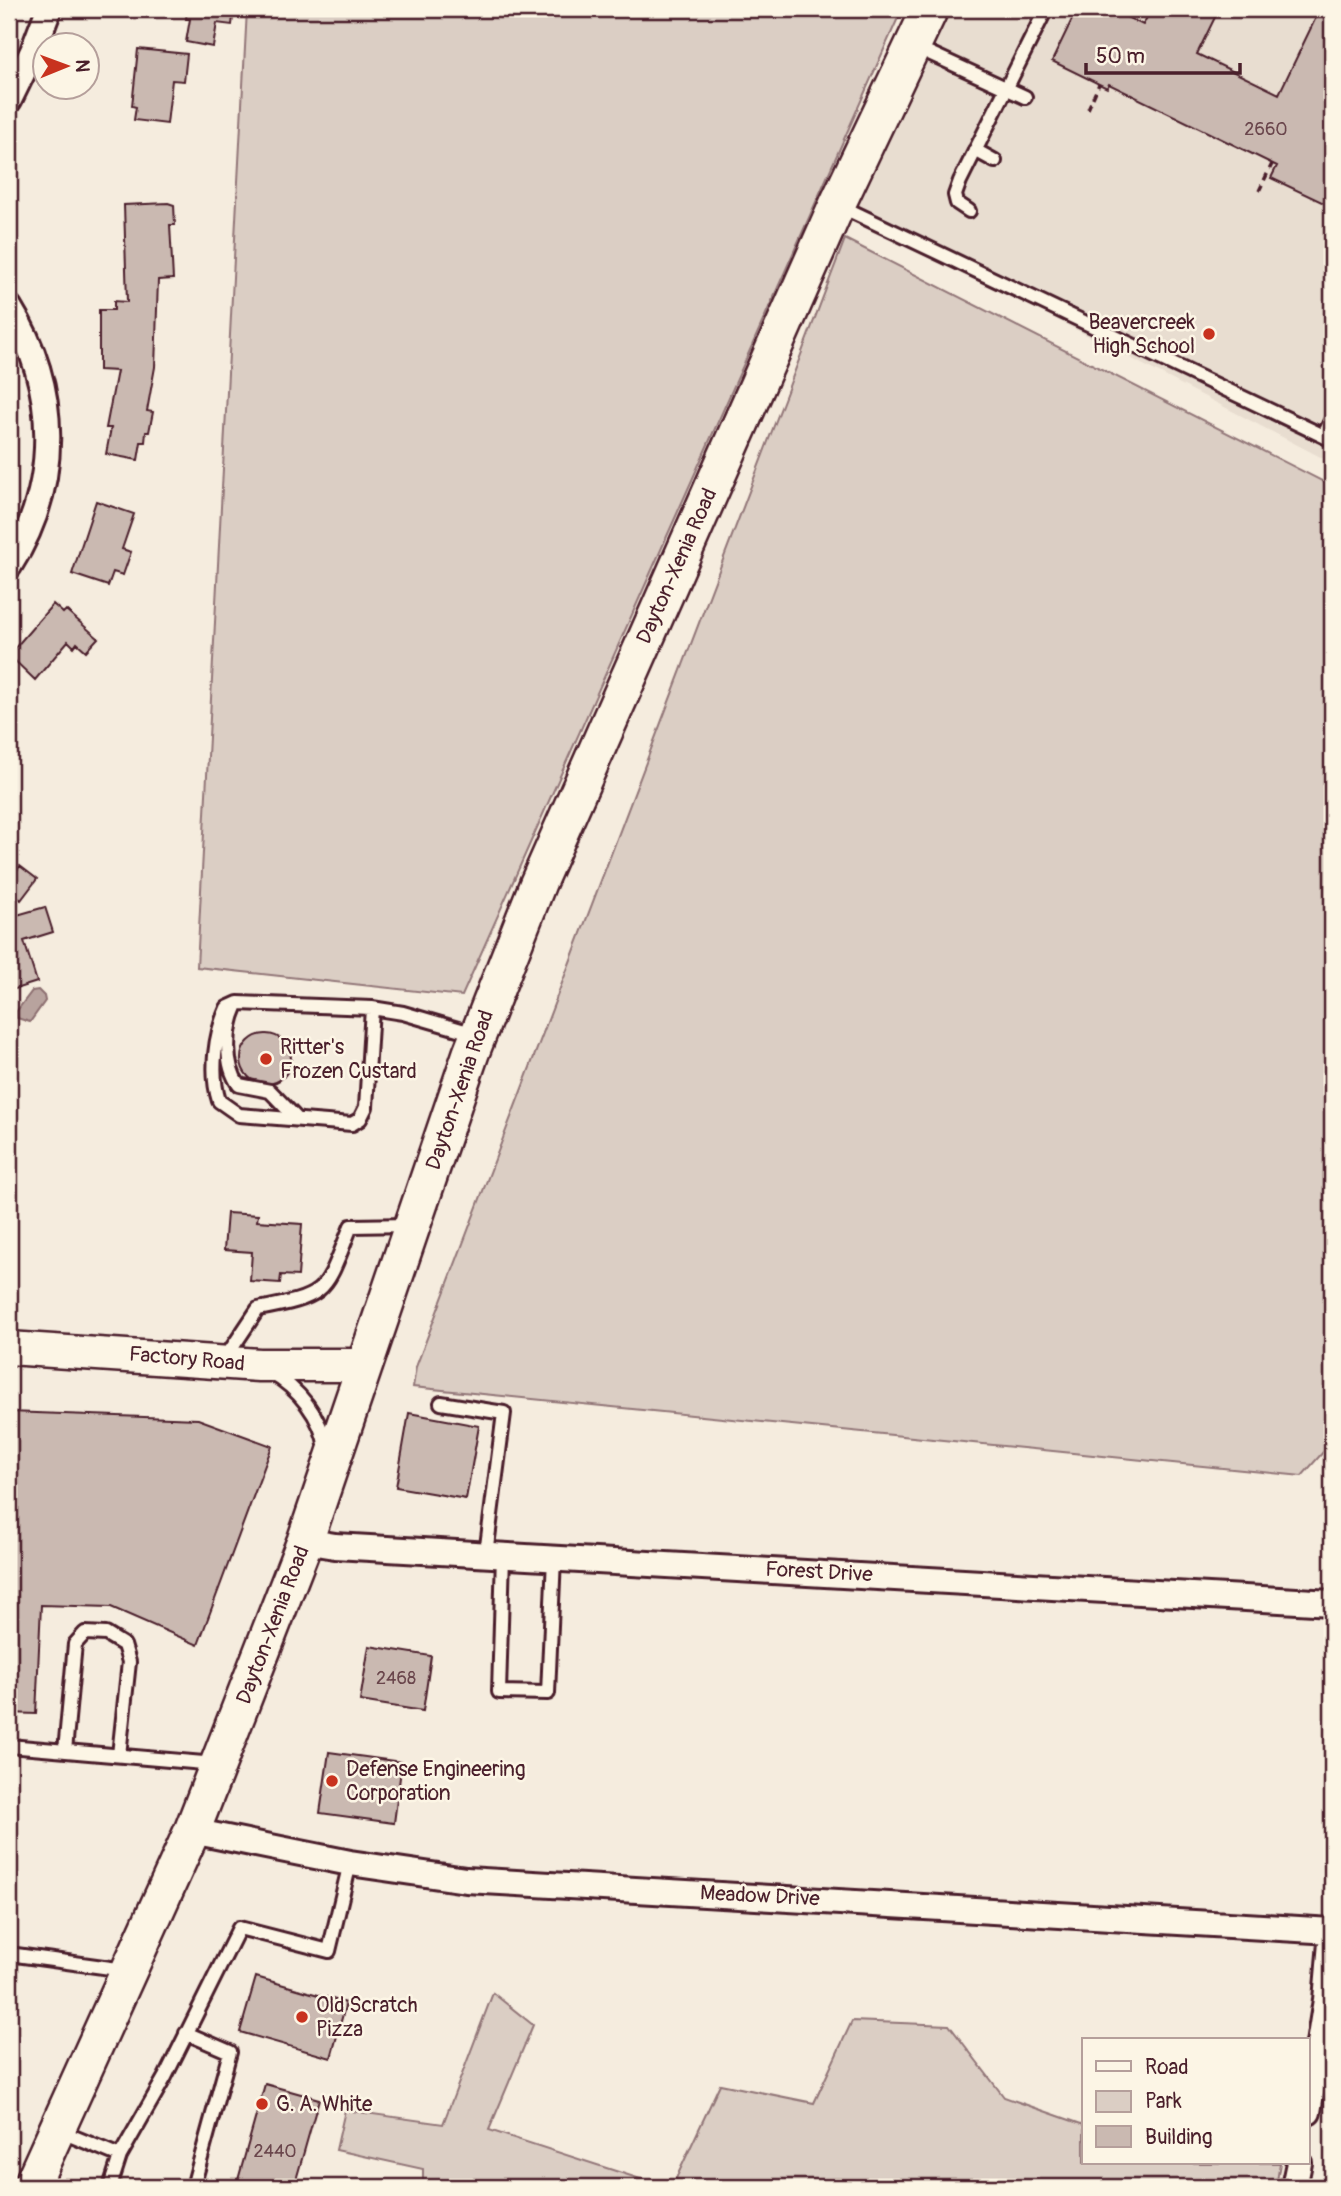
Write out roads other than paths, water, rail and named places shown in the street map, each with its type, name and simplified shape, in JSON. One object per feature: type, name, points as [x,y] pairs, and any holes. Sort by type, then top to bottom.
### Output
[{"type":"main road","name":"Dayton-Xenia Road","points":[[31,2187],[192,1832],[326,1486],[478,1035],[538,883],[837,205],[930,9]]},
{"type":"street","points":[[9,100],[50,9]]},
{"type":"street","points":[[9,307],[28,338],[35,357],[47,423],[46,465],[36,506],[26,534],[9,566]]},
{"type":"street","name":"Factory Road","points":[[9,1348],[259,1365],[366,1365]]},
{"type":"street","name":"Forest Drive","points":[[305,1541],[335,1546],[1332,1603]]},
{"type":"street","name":"Meadow Drive","points":[[192,1832],[350,1863],[466,1880],[1332,1931]]},
{"type":"street","points":[[1310,2100],[1326,2000],[1332,1931]]},
{"type":"street","points":[[1294,2187],[1298,2164]]},
{"type":"lane","points":[[969,211],[957,204],[955,195],[1005,88],[1046,9]]},
{"type":"lane","points":[[912,45],[1025,97]]},
{"type":"lane","points":[[975,150],[995,161]]},
{"type":"lane","points":[[837,205],[1328,438],[1332,419]]},
{"type":"lane","points":[[372,1008],[366,1107],[360,1119],[352,1124],[239,1115],[219,1101],[214,1084],[220,1023],[227,1008],[238,1003],[372,1008],[403,1013],[478,1035]]},
{"type":"lane","points":[[238,1003],[231,1019],[230,1073],[239,1085],[270,1091],[297,1119]]},
{"type":"lane","points":[[223,1362],[258,1309],[301,1301],[327,1285],[351,1226],[414,1225]]},
{"type":"lane","points":[[259,1365],[292,1385],[313,1414],[327,1445],[326,1486]]},
{"type":"lane","points":[[441,1403],[504,1413],[494,1554],[499,1692],[548,1693],[554,1558]]},
{"type":"lane","points":[[65,1751],[75,1644],[85,1633],[106,1634],[124,1645],[129,1662],[119,1755]]},
{"type":"lane","points":[[9,1746],[218,1764]]},
{"type":"lane","points":[[110,2187],[120,2155],[239,1928],[329,1951],[350,1863]]},
{"type":"lane","points":[[9,1954],[129,1970]]},
{"type":"lane","points":[[186,2033],[229,2052],[193,2187]]},
{"type":"lane","points":[[57,2130],[120,2155]]},
{"type":"place","name":"Beavercreek High School","points":[[1209,334]]},
{"type":"place","name":"Ritter's Frozen Custard","points":[[266,1059]]},
{"type":"place","name":"Defense Engineering Corporation","points":[[332,1781]]},
{"type":"place","name":"Old Scratch Pizza","points":[[302,2017]]},
{"type":"place","name":"G. A. White","points":[[262,2104]]}]
